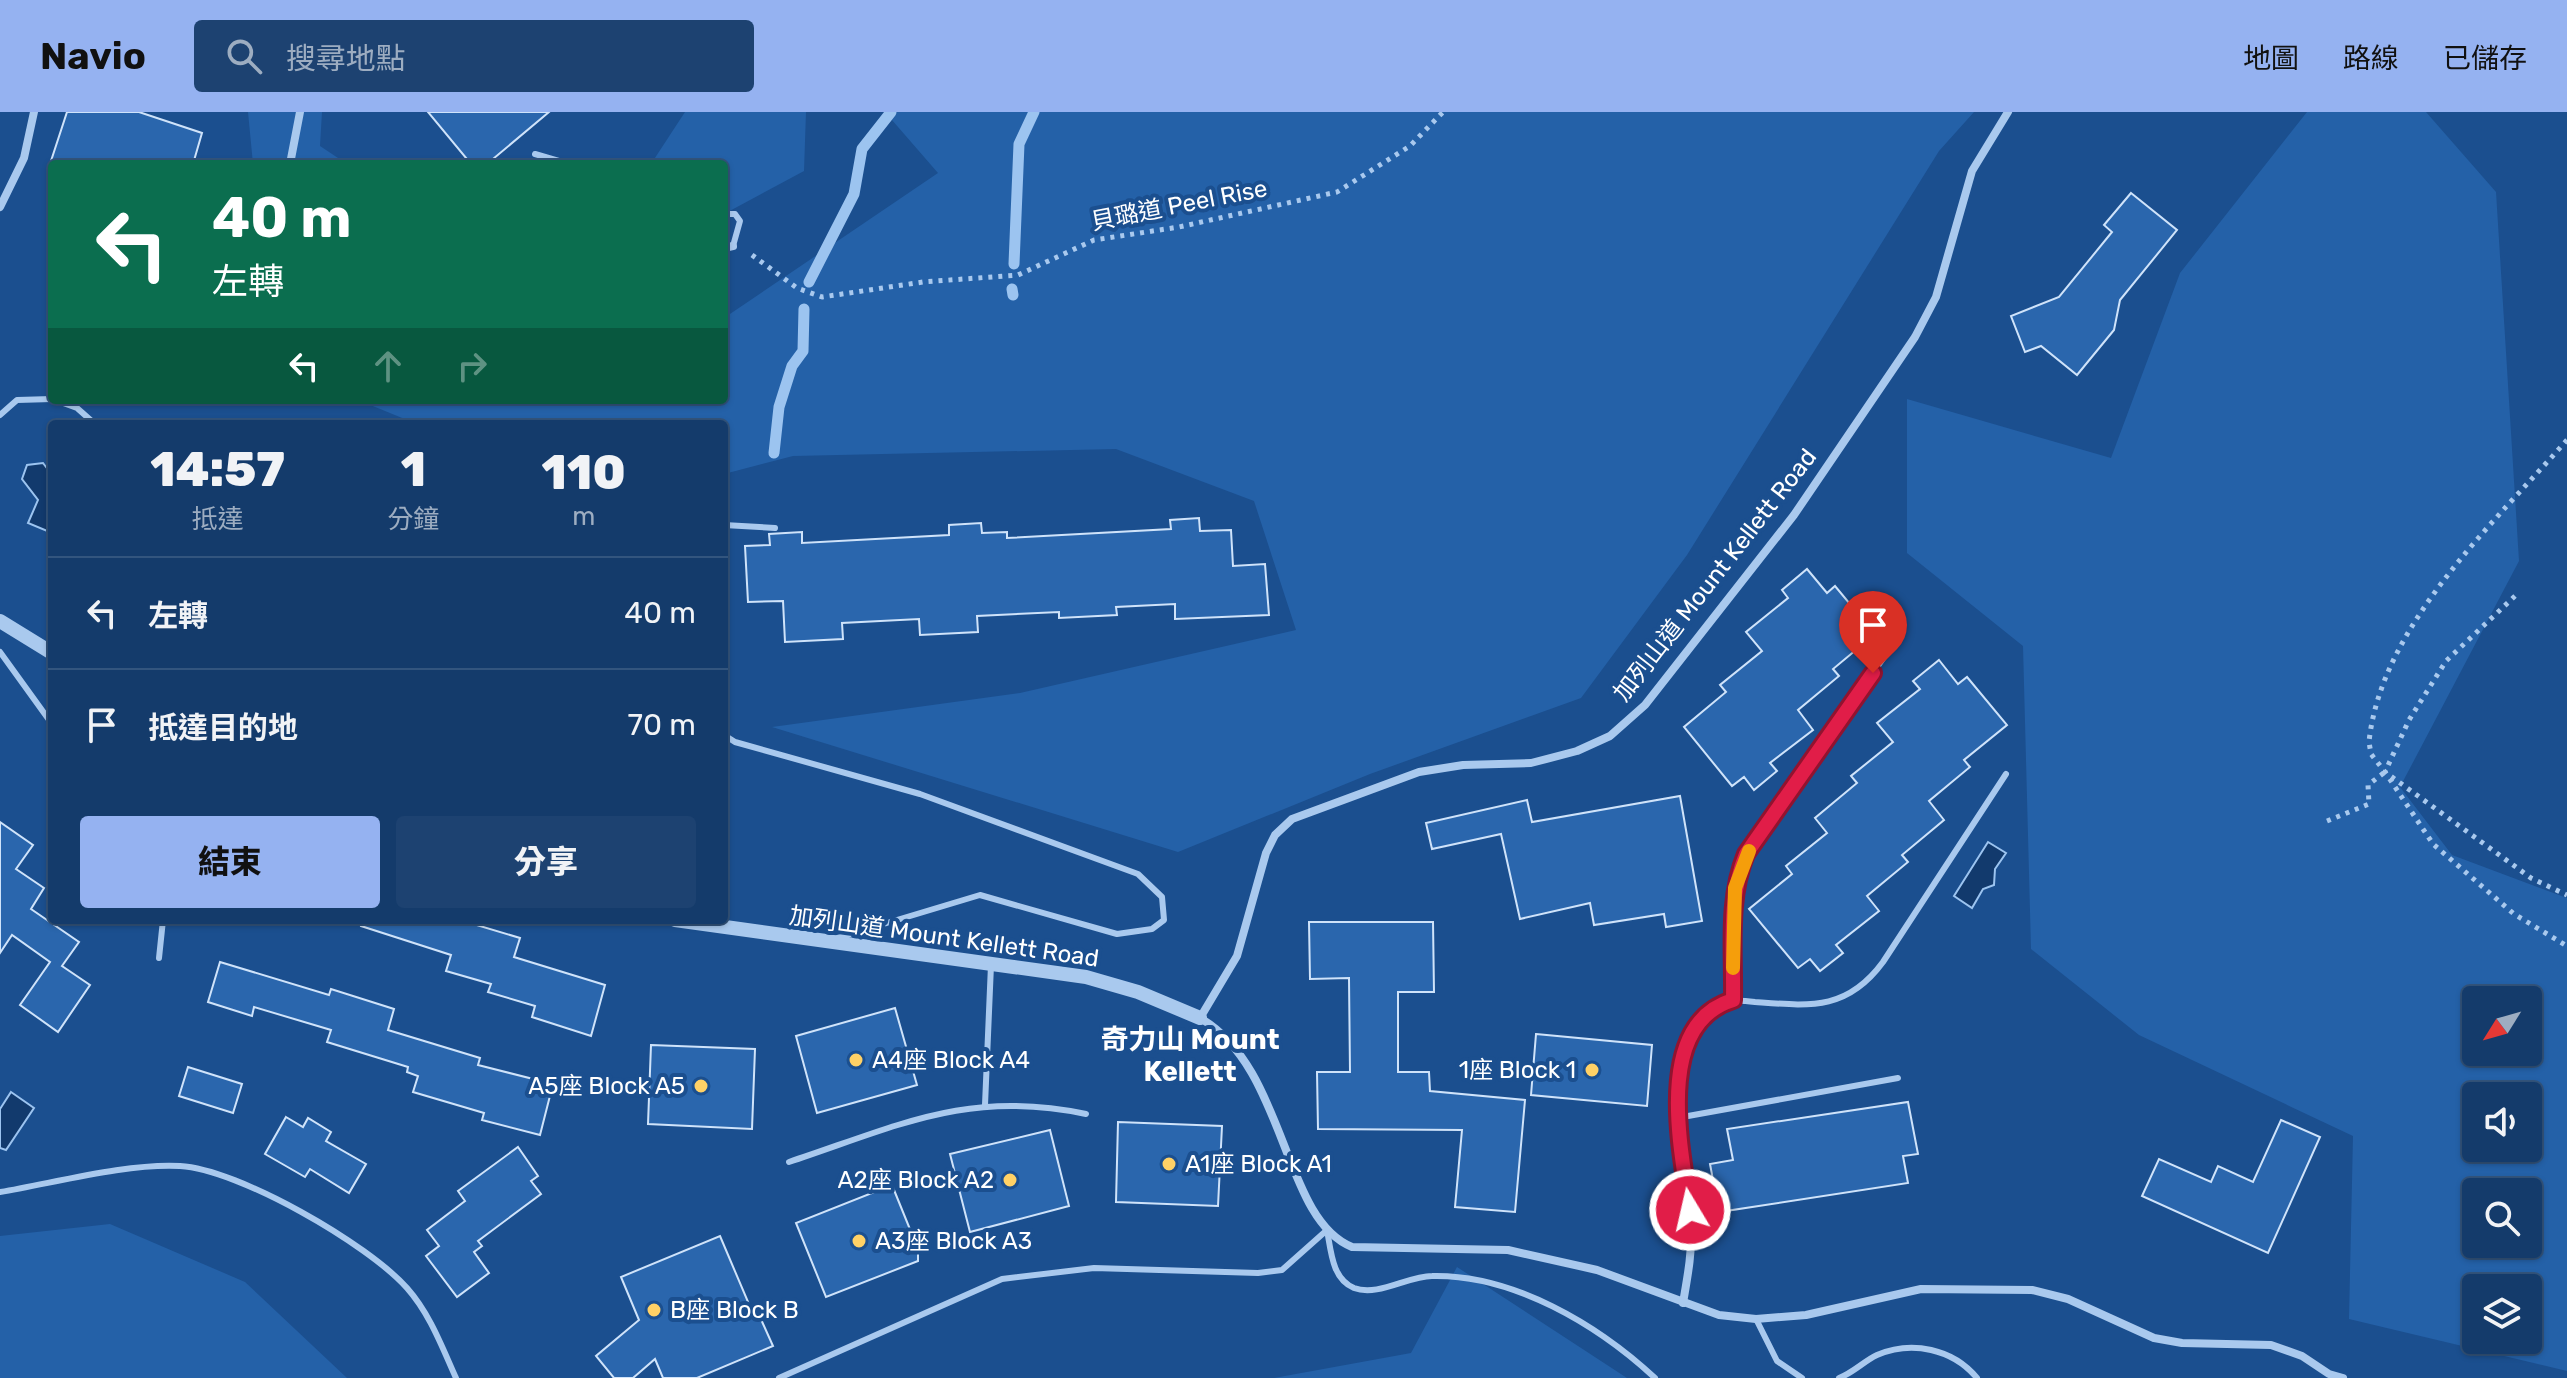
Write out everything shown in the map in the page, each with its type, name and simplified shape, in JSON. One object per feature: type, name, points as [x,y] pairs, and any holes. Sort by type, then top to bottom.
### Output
[{"type":"street","points":[[0,207],[24,158],[34,112]]},
{"type":"street","points":[[291,160],[300,112]]},
{"type":"street","name":"加列山道 Mount Kellett Road","points":[[1200,1018],[1234,965],[1266,853],[1275,835],[1292,819],[1430,770],[1463,765],[1531,763],[1577,751],[1610,736],[1645,705],[1794,515],[1915,337],[1936,297],[1972,171],[2008,112]]},
{"type":"street","points":[[0,621],[48,651]]},
{"type":"street","name":"加列山道 Mount Kellett Road","points":[[702,924],[1112,984],[1200,1018],[1221,1032],[1251,1067],[1302,1186],[1327,1230]]},
{"type":"street","points":[[1683,1303],[1691,1227],[1677,1118],[1677,1090],[1687,1048],[1697,1024],[1713,1008]]},
{"type":"street","points":[[1327,1230],[1342,1243],[1363,1249],[1480,1248],[1559,1260],[1597,1270],[1719,1315],[1756,1319],[1806,1315],[1921,1289],[2032,1290],[2068,1299],[2154,1338],[2182,1343],[2271,1345],[2302,1356],[2329,1374],[2343,1378]]},
{"type":"lane","points":[[535,154],[555,160]]},
{"type":"lane","points":[[728,214],[735,214],[740,221],[728,247]]},
{"type":"lane","points":[[0,415],[17,400],[48,400]]},
{"type":"lane","points":[[66,404],[77,408],[90,420]]},
{"type":"lane","points":[[728,525],[775,528]]},
{"type":"lane","points":[[1733,1000],[1735,888],[1746,854],[1889,650]]},
{"type":"lane","points":[[0,652],[48,718]]},
{"type":"lane","points":[[728,738],[920,794],[1138,874],[1162,897],[1164,920],[1152,929],[1117,934],[980,895],[826,942]]},
{"type":"lane","points":[[1713,1008],[1733,1000],[1809,1006],[1844,997],[1859,988],[1883,962],[2006,774]]},
{"type":"lane","points":[[159,958],[163,924]]},
{"type":"lane","points":[[985,1105],[991,964]]},
{"type":"lane","points":[[1677,1118],[1898,1078]]},
{"type":"lane","points":[[789,1162],[938,1112],[985,1105],[1036,1105],[1086,1114]]},
{"type":"lane","points":[[0,1192],[164,1166],[206,1170],[236,1180],[332,1231],[393,1273],[418,1302],[456,1378]]},
{"type":"lane","points":[[779,1378],[1002,1279],[1094,1268],[1258,1273],[1282,1270],[1327,1230],[1335,1268],[1342,1280],[1355,1288],[1371,1290],[1431,1276],[1514,1291],[1582,1323],[1622,1347],[1655,1378]]},
{"type":"lane","points":[[1756,1319],[1777,1361],[1802,1378]]},
{"type":"lane","points":[[1839,1378],[1876,1355],[1917,1347],[1954,1358],[1977,1378]]},
{"type":"path","name":"貝璐道 Peel Rise","points":[[728,247],[750,254],[797,288],[822,297],[923,282],[1018,275],[1094,240],[1179,227],[1337,192],[1410,146],[1443,112]]},
{"type":"path","points":[[2567,440],[2451,573],[2411,629],[2392,668],[2370,730],[2371,754],[2433,844],[2514,914],[2567,946]]},
{"type":"path","points":[[2327,821],[2369,804],[2368,785],[2385,772],[2409,720],[2446,661],[2515,596]]},
{"type":"path","points":[[2385,772],[2531,878],[2567,895]]},
{"type":"shaded area","points":[[248,112],[322,112],[320,146],[341,160],[253,160]]},
{"type":"shaded area","points":[[685,112],[806,112],[804,171],[728,212],[728,160],[654,160]]},
{"type":"shaded area","points":[[885,112],[1974,112],[1939,151],[1687,555],[1581,698],[1370,774],[1178,852],[772,727],[1020,693],[1296,630],[1254,501],[1116,449],[793,456],[728,473],[728,420],[407,420],[368,404],[728,404],[728,315],[938,173]]},
{"type":"shaded area","points":[[2307,112],[2426,112],[2496,192],[2519,561],[2400,787],[2452,855],[2567,898],[2567,1371],[2496,1354],[2542,1354],[2542,1274],[2462,1274],[2462,1346],[2349,1319],[2353,1136],[2139,1035],[2031,949],[2023,646],[1907,553],[1907,399],[2111,458],[2180,273]]},
{"type":"shaded area","points":[[43,463],[48,470],[48,531],[28,523],[38,500],[22,479],[27,465]]},
{"type":"shaded area","points":[[1988,842],[2006,853],[1995,869],[1994,885],[1983,889],[1972,908],[1954,896]]},
{"type":"shaded area","points":[[11,1092],[34,1108],[6,1150],[0,1148],[0,1109]]},
{"type":"shaded area","points":[[110,1224],[245,1282],[347,1378],[0,1378],[0,1236]]},
{"type":"shaded area","points":[[1457,1267],[1627,1378],[1274,1378],[1411,1353]]},
{"type":"building","points":[[67,112],[139,112],[202,133],[194,160],[51,160]]},
{"type":"building","points":[[428,112],[549,112],[492,160],[468,160]]},
{"type":"building","points":[[2131,193],[2177,230],[2120,300],[2114,330],[2077,375],[2041,346],[2025,352],[2011,316],[2059,297],[2112,232],[2104,225]]},
{"type":"building","points":[[1199,518],[1200,531],[1231,530],[1233,566],[1265,564],[1269,615],[1175,619],[1175,604],[1116,607],[1117,615],[1059,618],[1059,612],[977,616],[978,632],[920,635],[919,619],[842,623],[843,639],[785,642],[783,601],[748,602],[745,546],[770,545],[769,534],[802,532],[802,543],[949,535],[949,525],[981,523],[982,533],[1007,532],[1007,538],[1171,529],[1170,520]]},
{"type":"building","points":[[1807,569],[1827,593],[1835,586],[1875,634],[1833,669],[1839,676],[1798,710],[1813,730],[1770,763],[1777,771],[1754,790],[1744,777],[1732,786],[1684,727],[1726,692],[1720,685],[1762,651],[1746,632],[1788,598],[1782,590]]},
{"type":"building","points":[[1939,660],[1958,684],[1967,677],[2007,725],[1964,760],[1970,767],[1929,801],[1944,820],[1902,855],[1908,862],[1867,896],[1879,911],[1836,945],[1843,953],[1820,971],[1810,959],[1798,968],[1749,909],[1792,874],[1786,866],[1827,833],[1815,818],[1857,783],[1851,776],[1893,742],[1877,723],[1920,689],[1913,681]]},
{"type":"building","points":[[1680,796],[1702,921],[1666,927],[1664,914],[1594,925],[1590,903],[1520,919],[1501,834],[1432,849],[1426,823],[1527,800],[1532,822]]},
{"type":"building","points":[[0,822],[33,845],[16,869],[44,888],[31,909],[48,921],[48,924],[53,924],[79,942],[62,966],[90,985],[58,1032],[20,1005],[50,962],[12,935],[0,953]]},
{"type":"building","points":[[1309,922],[1433,922],[1434,992],[1398,992],[1398,1072],[1429,1072],[1430,1091],[1525,1100],[1515,1212],[1455,1207],[1462,1130],[1318,1129],[1317,1072],[1350,1072],[1349,978],[1310,979]]},
{"type":"building","points":[[473,924],[520,938],[514,957],[605,985],[591,1036],[532,1017],[535,1006],[488,992],[491,984],[446,971],[451,955],[361,926]]},
{"type":"building","points":[[220,962],[329,995],[331,989],[394,1009],[388,1030],[480,1058],[478,1065],[553,1084],[540,1135],[482,1120],[484,1113],[413,1092],[418,1076],[407,1072],[408,1067],[327,1042],[331,1030],[254,1007],[252,1016],[208,1002]]},
{"type":"building","name":"A4座 Block A4","points":[[895,1008],[917,1085],[817,1113],[796,1036]]},
{"type":"building","name":"1座 Block 1","points":[[1536,1034],[1652,1045],[1647,1106],[1531,1095]]},
{"type":"building","name":"A5座 Block A5","points":[[651,1045],[755,1049],[752,1129],[648,1124]]},
{"type":"building","points":[[188,1067],[242,1084],[233,1113],[179,1096]]},
{"type":"building","points":[[1908,1102],[1918,1154],[1903,1156],[1908,1183],[1719,1212],[1710,1164],[1733,1160],[1727,1129]]},
{"type":"building","points":[[286,1117],[303,1127],[308,1118],[331,1132],[326,1141],[366,1164],[349,1193],[310,1169],[305,1177],[265,1154]]},
{"type":"building","points":[[2281,1120],[2320,1137],[2268,1253],[2142,1196],[2159,1159],[2211,1182],[2218,1166],[2253,1182]]},
{"type":"building","name":"A1座 Block A1","points":[[1118,1122],[1222,1126],[1218,1206],[1116,1202]]},
{"type":"building","name":"A2座 Block A2","points":[[1050,1130],[1069,1206],[970,1232],[950,1154]]},
{"type":"building","points":[[518,1147],[538,1176],[531,1181],[541,1194],[478,1241],[482,1246],[474,1252],[489,1273],[457,1297],[426,1256],[439,1246],[427,1230],[465,1201],[458,1191]]},
{"type":"building","name":"A3座 Block A3","points":[[892,1185],[918,1249],[918,1261],[826,1297],[796,1223]]},
{"type":"building","name":"B座 Block B","points":[[720,1236],[751,1309],[755,1306],[773,1346],[697,1378],[663,1378],[655,1359],[633,1378],[614,1378],[596,1356],[639,1320],[621,1277]]},
{"type":"waterway","points":[[809,282],[854,194],[862,149],[891,112]]},
{"type":"waterway","points":[[1014,264],[1019,144],[1034,112]]},
{"type":"waterway","points":[[1012,289],[1013,295]]},
{"type":"waterway","points":[[774,453],[779,407],[792,366],[803,351],[804,309]]},
{"type":"slow traffic","points":[[1733,968],[1735,888],[1749,851]]},
{"type":"place","name":"A4座 Block A4","points":[[856,1060]]},
{"type":"place","name":"1座 Block 1","points":[[1592,1070]]},
{"type":"place","name":"A5座 Block A5","points":[[701,1086]]},
{"type":"place","name":"A1座 Block A1","points":[[1169,1164]]},
{"type":"place","name":"A2座 Block A2","points":[[1010,1180]]},
{"type":"place","name":"A3座 Block A3","points":[[859,1241]]},
{"type":"place","name":"B座 Block B","points":[[654,1310]]},
{"type":"district","name":"奇力山 Mount Kellett","points":[[1190,1055]]},
{"type":"route","points":[[1690,1210],[1679,1142],[1677,1090],[1687,1048],[1697,1024],[1720,1004],[1733,1000],[1734,902],[1739,873],[1746,854],[1873,673]]}]
